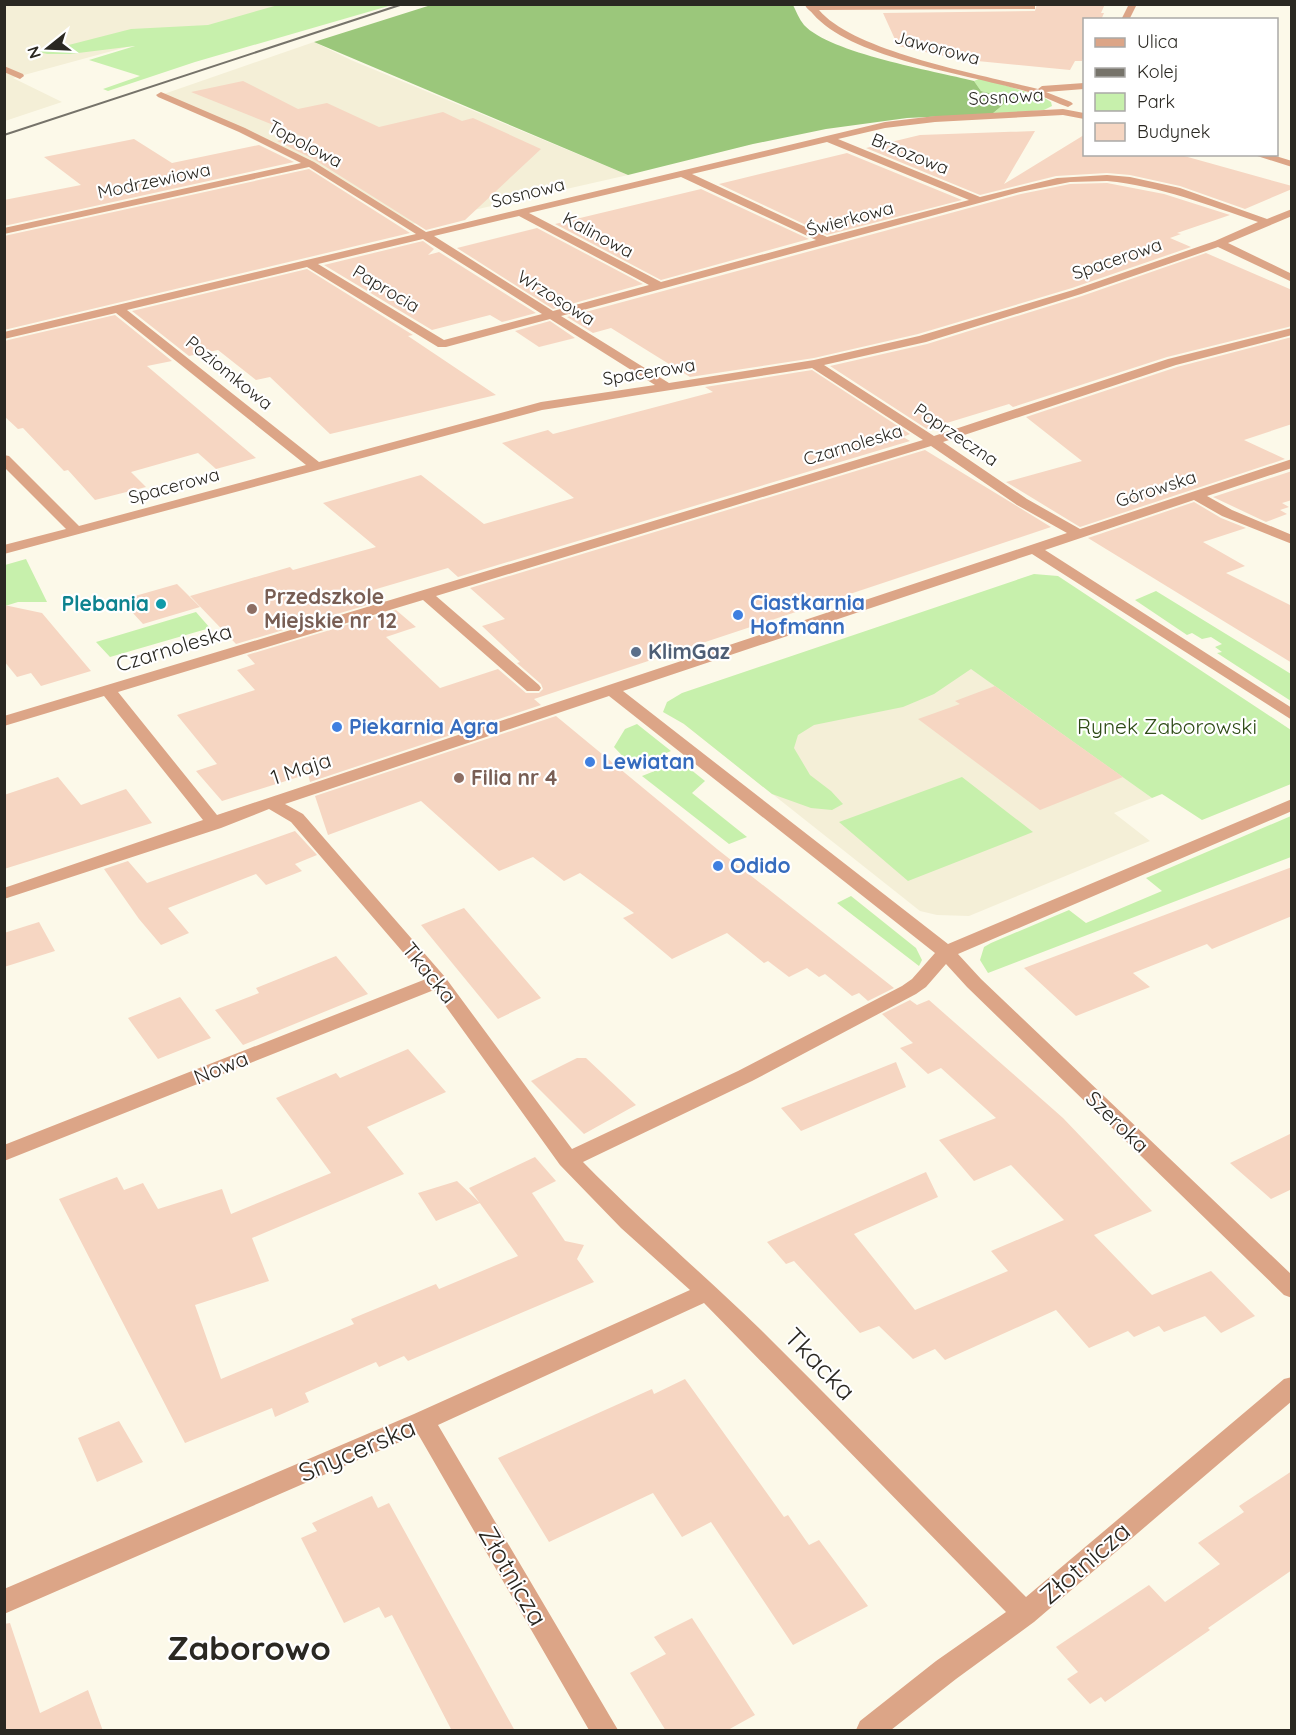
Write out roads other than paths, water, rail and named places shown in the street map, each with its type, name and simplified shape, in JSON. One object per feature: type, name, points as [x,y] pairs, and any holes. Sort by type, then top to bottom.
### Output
[{"type":"street","points":[[1126,18],[1133,4]]},
{"type":"street","points":[[810,6],[1032,7]]},
{"type":"street","name":"Jaworowa","points":[[810,6],[829,27],[859,42],[1023,88],[1070,106]]},
{"type":"street","points":[[4,69],[20,76]]},
{"type":"street","points":[[1023,88],[1052,90],[1083,86]]},
{"type":"street","name":"Topolowa","points":[[160,95],[242,130],[311,164],[426,236]]},
{"type":"street","points":[[1070,106],[1083,115]]},
{"type":"street","name":"Sosnowa","points":[[4,336],[885,125],[1035,115],[1070,106]]},
{"type":"street","name":"Brzozowa","points":[[829,139],[979,200]]},
{"type":"street","points":[[1263,156],[1292,164]]},
{"type":"street","name":"Modrzewiowa","points":[[4,231],[311,164]]},
{"type":"street","points":[[682,174],[828,242]]},
{"type":"street","name":"Świerkowa","points":[[442,344],[979,200],[1062,181],[1106,177],[1132,180],[1163,187],[1267,222]]},
{"type":"street","name":"Spacerowa","points":[[4,549],[541,406],[814,364],[933,336],[1077,292],[1219,243],[1292,212]]},
{"type":"street","name":"Kalinowa","points":[[521,213],[660,286]]},
{"type":"street","name":"Wrzosowa","points":[[426,236],[669,388]]},
{"type":"street","points":[[1219,243],[1292,279]]},
{"type":"street","name":"Paprocia","points":[[310,264],[442,344]]},
{"type":"street","name":"Poziomkowa","points":[[119,309],[316,466]]},
{"type":"street","name":"Czarnoleska","points":[[4,721],[933,441],[1172,363],[1292,331]]},
{"type":"street","name":"Poprzeczna","points":[[814,364],[1022,502],[1078,534]]},
{"type":"street","points":[[4,459],[76,531]]},
{"type":"street","name":"Górowska","points":[[1032,549],[1292,463]]},
{"type":"street","points":[[1195,495],[1227,513],[1292,540]]},
{"type":"street","points":[[612,690],[1032,549],[1292,715]]},
{"type":"street","points":[[425,594],[533,688]]},
{"type":"street","points":[[108,690],[215,824]]},
{"type":"street","points":[[612,690],[946,952]]},
{"type":"street","name":"1 Maja","points":[[4,894],[612,690]]},
{"type":"street","name":"Tkacka","points":[[271,803],[297,818],[438,981],[568,1160],[629,1222],[707,1292],[1025,1614]]},
{"type":"street","points":[[568,1160],[745,1076],[909,990],[919,983],[946,952],[1292,804]]},
{"type":"street","name":"Szeroka","points":[[946,952],[991,999],[1292,1290]]},
{"type":"street","name":"Nowa","points":[[4,1154],[438,981]]},
{"type":"street","name":"Snycerska","points":[[4,1602],[423,1421],[707,1292]]},
{"type":"street","name":"Złotnicza","points":[[870,1731],[946,1670],[1025,1614],[1292,1386]]},
{"type":"street","name":"Złotnicza","points":[[423,1421],[604,1731]]},
{"type":"railway","points":[[4,135],[403,4]]},
{"type":"place","name":"Plebania","points":[[161,604]]},
{"type":"place","name":"Przedszkole Miejskie nr 12","points":[[252,609]]},
{"type":"place","name":"Ciastkarnia Hofmann","points":[[738,615]]},
{"type":"place","name":"KlimGaz","points":[[636,652]]},
{"type":"place","name":"Piekarnia Agra","points":[[337,727]]},
{"type":"place","name":"Lewiatan","points":[[590,762]]},
{"type":"place","name":"Filia nr 4","points":[[459,778]]},
{"type":"place","name":"Odido","points":[[718,866]]},
{"type":"district","name":"Zaborowo","points":[[249,1648]]},
{"type":"park label","name":"Rynek Zaborowski","points":[[1167,727]]}]
